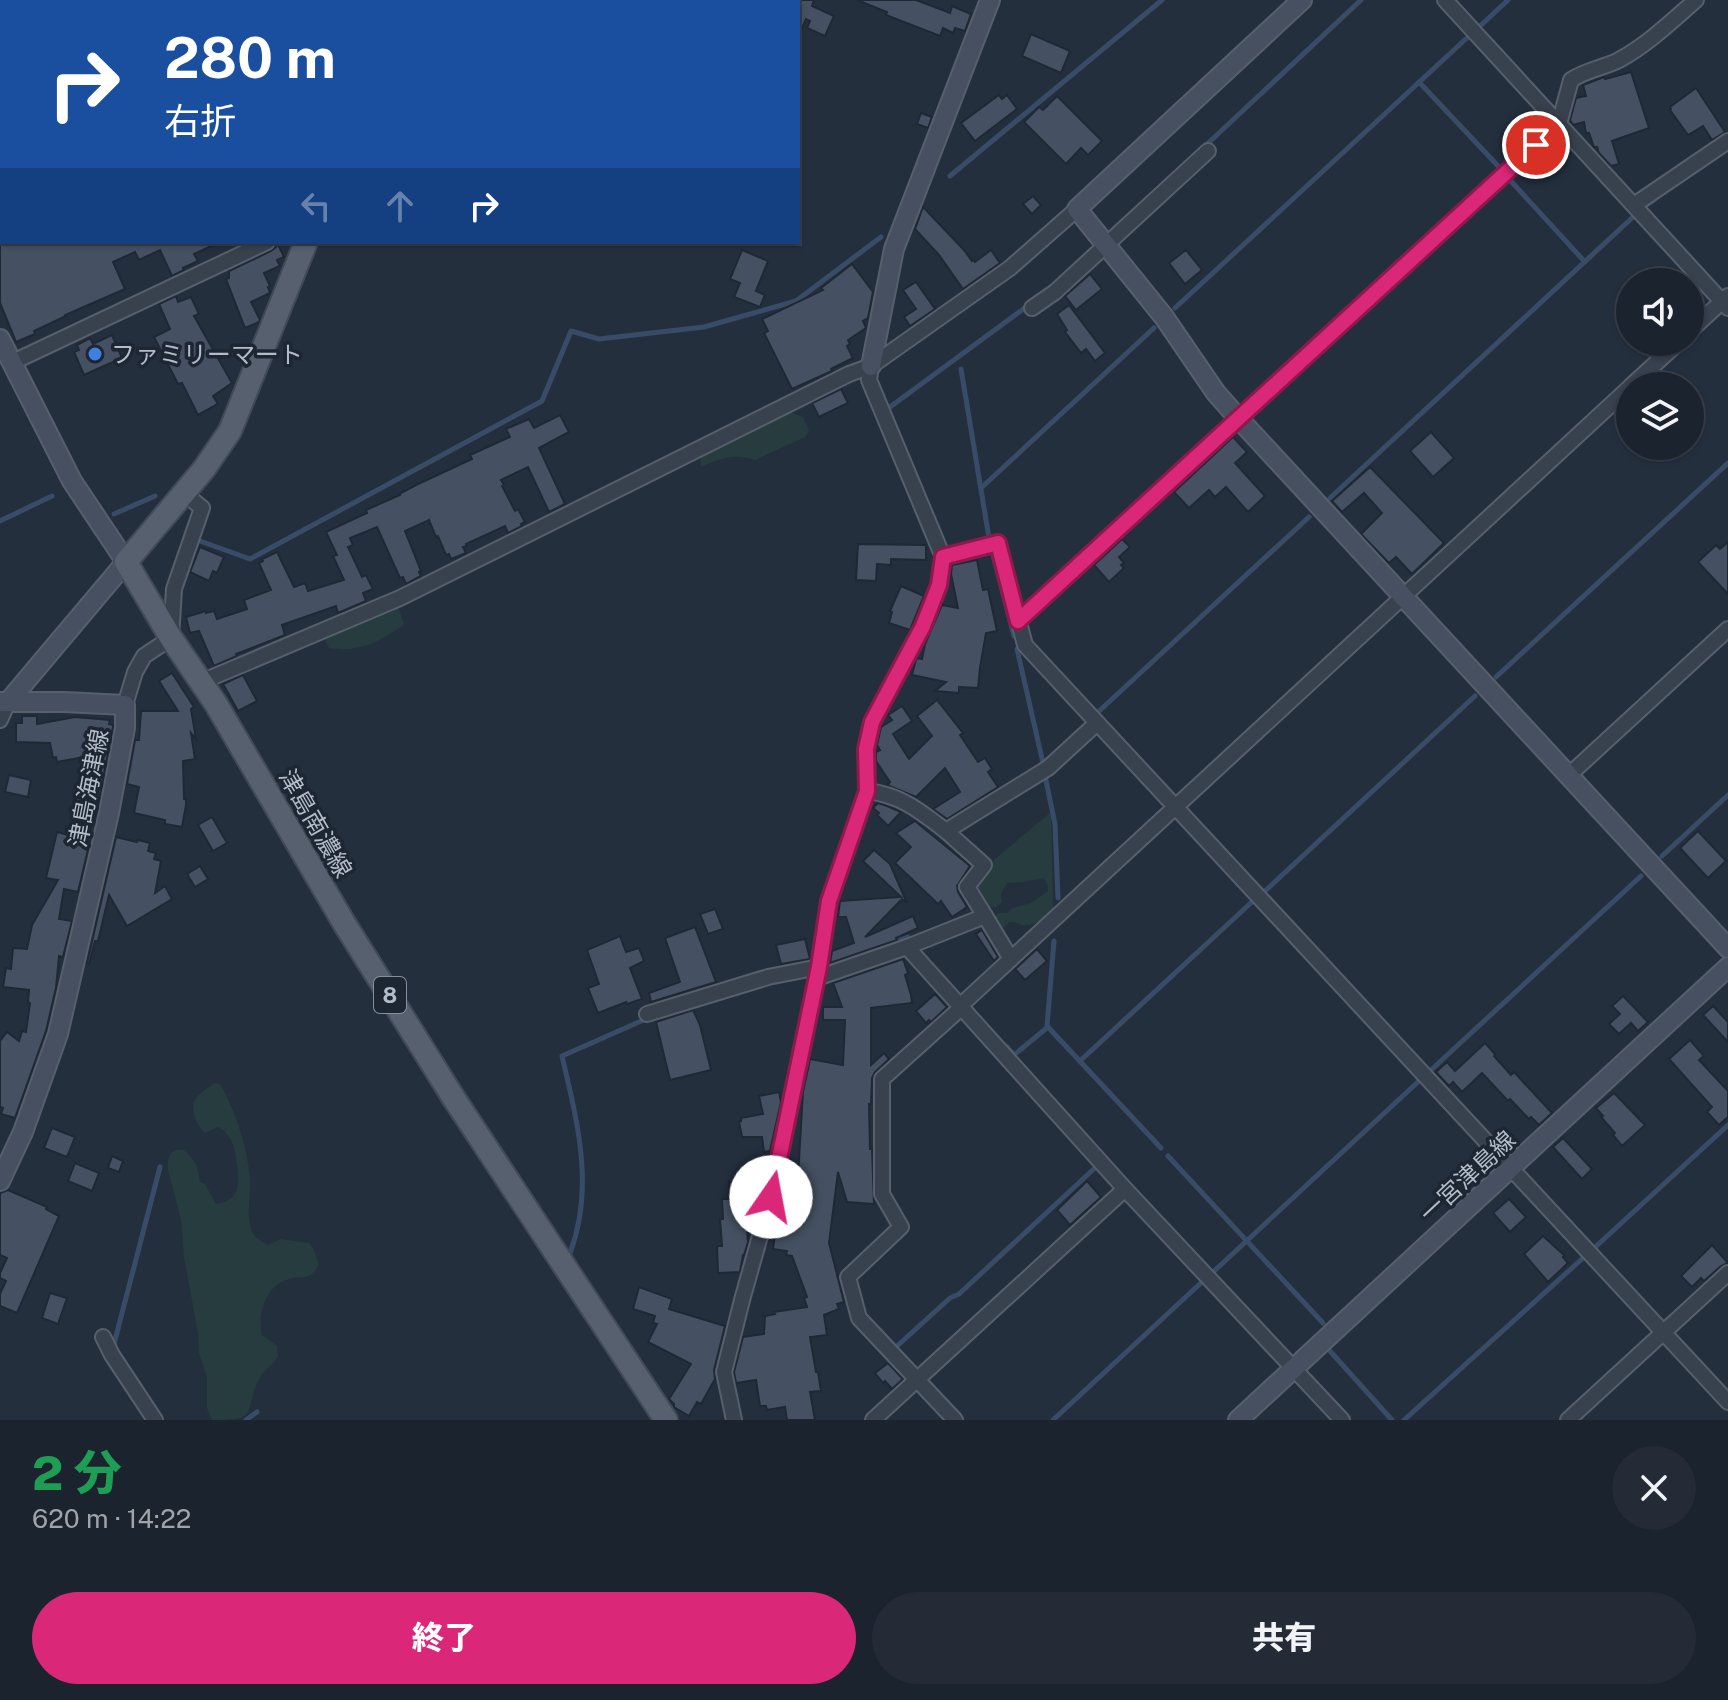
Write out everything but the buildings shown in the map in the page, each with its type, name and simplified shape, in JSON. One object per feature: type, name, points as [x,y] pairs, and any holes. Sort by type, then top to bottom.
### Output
[{"type":"main road","points":[[871,366],[894,249],[990,0]]},
{"type":"main road","points":[[1302,0],[1077,209],[1164,317],[1216,393],[1728,948]]},
{"type":"main road","points":[[4,702],[184,493],[230,431],[305,244]]},
{"type":"main road","points":[[0,339],[72,481],[126,562]]},
{"type":"main road","name":"津島南濃線","points":[[126,562],[171,638],[216,704],[344,923],[453,1097],[666,1420]]},
{"type":"main road","name":"津島海津線","points":[[0,1181],[23,1132],[58,1034],[109,813],[125,728],[125,705],[4,702]]},
{"type":"main road","name":"一宮津島線","points":[[1238,1420],[1728,967]]},
{"type":"street","points":[[1445,0],[1726,302],[1704,320]]},
{"type":"street","points":[[1018,621],[1559,124],[1571,80],[1583,72],[1617,61],[1696,0]]},
{"type":"street","points":[[1634,205],[1728,141]]},
{"type":"street","points":[[1032,308],[1055,292],[1208,151]]},
{"type":"street","points":[[201,682],[400,598],[849,374],[871,366],[1010,268],[1077,209]]},
{"type":"street","points":[[11,363],[263,244]]},
{"type":"street","points":[[1646,372],[1663,356]]},
{"type":"street","points":[[734,1420],[724,1372],[771,1197],[818,972],[829,901],[867,791],[866,749],[872,722],[923,626],[939,585],[943,557],[869,380],[871,366]]},
{"type":"street","points":[[955,1420],[859,1318],[848,1277],[901,1227],[882,1194],[882,1079],[1616,399]]},
{"type":"street","points":[[125,705],[135,672],[144,656],[171,638],[174,589],[202,508],[184,493]]},
{"type":"street","points":[[943,557],[998,543],[1025,645],[1728,1402]]},
{"type":"street","points":[[1568,776],[1728,629]]},
{"type":"street","points":[[0,720],[4,702]]},
{"type":"street","points":[[946,831],[1048,768],[1097,723]]},
{"type":"street","points":[[867,791],[913,805],[984,865],[967,887],[1011,959]]},
{"type":"street","points":[[647,1014],[768,977],[818,972],[907,947],[985,916]]},
{"type":"street","points":[[907,947],[1125,1189],[1342,1420]]},
{"type":"street","points":[[873,1420],[1125,1189]]},
{"type":"street","points":[[1568,1420],[1728,1273]]},
{"type":"street","points":[[103,1337],[155,1420]]},
{"type":"green space","points":[[787,411],[803,417],[809,431],[805,437],[755,460],[728,458],[701,467],[700,454]]},
{"type":"green space","points":[[398,605],[404,625],[395,631],[360,647],[329,648],[326,635]]},
{"type":"green space","points":[[1051,812],[1053,909],[1030,925],[1009,922],[1004,928],[996,924],[995,916],[1031,903],[1048,891],[1044,878],[1007,883],[1001,894],[1002,902],[996,907],[984,909],[971,886],[989,864]]},
{"type":"green space","points":[[214,1083],[220,1084],[226,1094],[244,1142],[249,1167],[249,1216],[253,1234],[268,1245],[281,1239],[309,1243],[319,1264],[309,1276],[279,1284],[264,1303],[262,1335],[277,1346],[278,1357],[260,1377],[247,1413],[237,1419],[212,1420],[207,1408],[207,1378],[199,1353],[181,1219],[168,1159],[176,1150],[188,1153],[197,1166],[200,1182],[205,1184],[216,1204],[234,1196],[238,1179],[232,1143],[218,1127],[205,1133],[194,1115],[195,1099]]},
{"type":"waterway","points":[[950,176],[1162,0]]},
{"type":"waterway","points":[[1204,147],[1361,0]]},
{"type":"waterway","points":[[1478,28],[1508,0]]},
{"type":"waterway","points":[[1175,308],[1469,36]]},
{"type":"waterway","points":[[1419,82],[1499,167]]},
{"type":"waterway","points":[[1509,179],[1585,262]]},
{"type":"waterway","points":[[1645,206],[1655,199]]},
{"type":"waterway","points":[[1330,498],[1633,217]]},
{"type":"waterway","points":[[200,541],[250,559],[542,401],[571,331],[599,339],[704,327],[796,301],[881,237]]},
{"type":"waterway","points":[[890,407],[1030,304]]},
{"type":"waterway","points":[[981,488],[1154,328]]},
{"type":"waterway","points":[[961,369],[989,538]]},
{"type":"waterway","points":[[1496,677],[1728,463]]},
{"type":"waterway","points":[[0,521],[52,496]]},
{"type":"waterway","points":[[114,514],[155,496]]},
{"type":"waterway","points":[[1097,713],[1309,517]]},
{"type":"waterway","points":[[992,551],[1014,636]]},
{"type":"waterway","points":[[1017,649],[1043,763],[1047,760]]},
{"type":"waterway","points":[[1264,892],[1475,696]]},
{"type":"waterway","points":[[1045,776],[1055,824],[1058,898]]},
{"type":"waterway","points":[[1662,856],[1728,795]]},
{"type":"waterway","points":[[1430,1071],[1641,876]]},
{"type":"waterway","points":[[1080,1061],[1254,900]]},
{"type":"waterway","points":[[828,967],[908,937]]},
{"type":"waterway","points":[[1054,941],[1047,1026],[1161,1148]]},
{"type":"waterway","points":[[570,1253],[581,1204],[581,1154],[562,1056],[648,1018]]},
{"type":"waterway","points":[[1007,1047],[1014,1055],[1048,1027]]},
{"type":"waterway","points":[[1212,1273],[1420,1080]]},
{"type":"waterway","points":[[1592,1250],[1728,1125]]},
{"type":"waterway","points":[[1168,1156],[1323,1323]]},
{"type":"waterway","points":[[896,1347],[950,1298],[959,1294],[1097,1166]]},
{"type":"waterway","points":[[114,1344],[160,1167]]},
{"type":"waterway","points":[[1404,1420],[1583,1258]]},
{"type":"waterway","points":[[1053,1420],[1203,1281]]},
{"type":"waterway","points":[[1330,1351],[1392,1420]]},
{"type":"waterway","points":[[246,1420],[257,1412]]},
{"type":"place","name":"ファミリーマート","points":[[95,354]]},
{"type":"route","points":[[771,1197],[819,967],[829,901],[867,791],[866,749],[872,722],[923,626],[939,585],[943,557],[998,543],[1018,621],[1536,145]]}]
